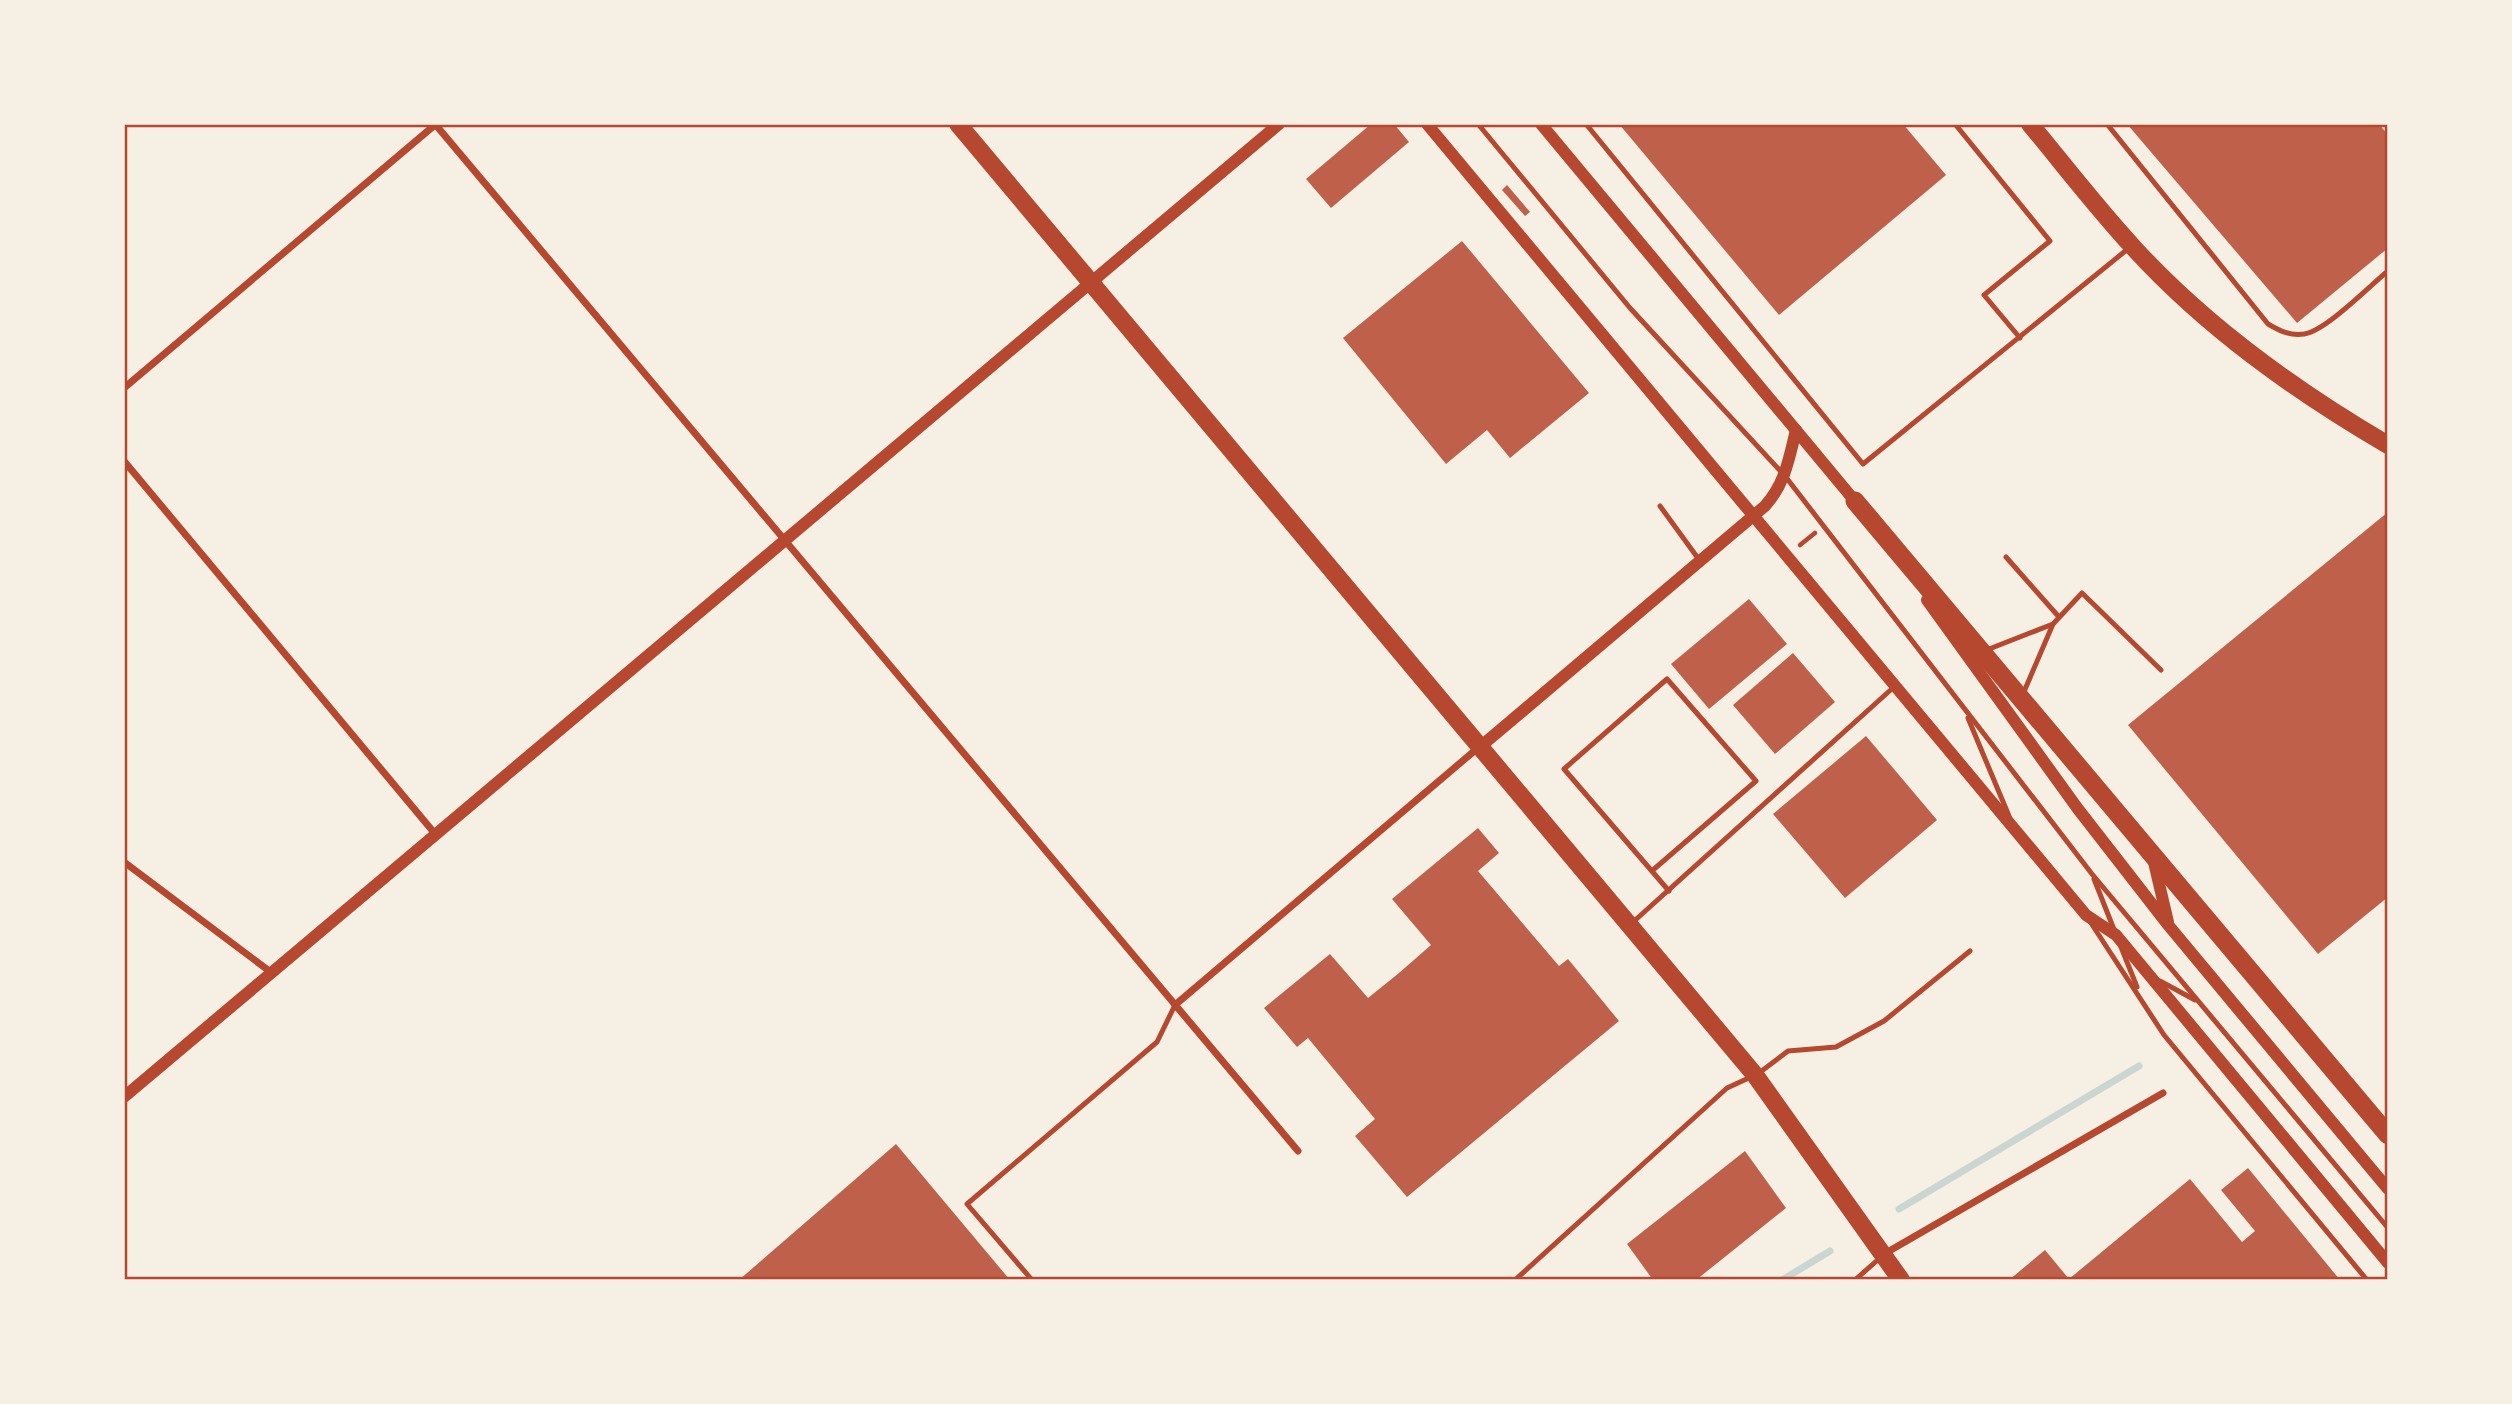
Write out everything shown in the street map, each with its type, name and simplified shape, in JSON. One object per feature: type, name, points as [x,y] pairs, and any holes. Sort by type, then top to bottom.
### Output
[{"type":"highway","points":[[1855,501],[2388,1135]]},
{"type":"main road","points":[[958,124],[1755,1075],[1900,1280]]},
{"type":"main road","points":[[2030,124],[2132,246],[2188,301],[2262,363],[2388,445]]},
{"type":"street","points":[[124,1097],[1279,124]]},
{"type":"street","points":[[1427,124],[2086,915],[2116,935],[2388,1263]]},
{"type":"street","points":[[1541,124],[1855,501],[2064,789],[2169,926],[2388,1189]]},
{"type":"street","points":[[124,388],[435,125],[1298,1152]]},
{"type":"street","points":[[1175,1004],[1753,515],[1777,492],[1785,476],[1796,430]]},
{"type":"street","points":[[124,461],[436,835]]},
{"type":"street","points":[[2151,852],[2169,926]]},
{"type":"street","points":[[124,862],[272,973]]},
{"type":"street","points":[[1883,1255],[2163,1093]]},
{"type":"lane","points":[[1478,124],[1630,307],[1785,476],[2092,874],[2388,1228]]},
{"type":"lane","points":[[1586,124],[1863,464],[2132,246]]},
{"type":"lane","points":[[1955,124],[2050,242],[1984,295],[2020,338]]},
{"type":"lane","points":[[2107,124],[2268,324],[2285,334],[2306,334],[2388,271]]},
{"type":"lane","points":[[1660,506],[1700,561]]},
{"type":"lane","points":[[2006,557],[2059,617]]},
{"type":"lane","points":[[2021,697],[2053,624],[2082,593],[2161,670]]},
{"type":"lane","points":[[1983,652],[2053,624]]},
{"type":"lane","points":[[1653,870],[1756,780],[1667,680],[1564,769],[1670,891]]},
{"type":"lane","points":[[1629,925],[1670,891],[1895,686]]},
{"type":"lane","points":[[1966,712],[2014,828]]},
{"type":"lane","points":[[2092,874],[2141,1000]]},
{"type":"lane","points":[[2086,915],[2164,1035],[2367,1280]]},
{"type":"lane","points":[[1515,1280],[1727,1088],[1755,1075],[1788,1051],[1836,1047],[1884,1021],[1969,951]]},
{"type":"lane","points":[[2148,975],[2197,1002]]},
{"type":"lane","points":[[1032,1280],[967,1204],[1157,1042],[1175,1004]]},
{"type":"lane","points":[[1856,1280],[1883,1255]]},
{"type":"building","points":[[1371,124],[1394,124],[1409,142],[1331,208],[1306,179]]},
{"type":"building","points":[[1619,124],[1903,124],[1946,175],[1779,315]]},
{"type":"building","points":[[2127,124],[2379,124],[2388,135],[2388,248],[2297,323]]},
{"type":"building","points":[[1507,185],[1530,212],[1525,216],[1502,190]]},
{"type":"building","points":[[1462,241],[1589,393],[1510,458],[1487,430],[1446,464],[1343,338]]},
{"type":"building","points":[[2388,512],[2388,897],[2318,954],[2128,725]]},
{"type":"building","points":[[1749,599],[1787,644],[1709,709],[1671,664]]},
{"type":"building","points":[[1793,653],[1835,702],[1775,754],[1733,705]]},
{"type":"building","points":[[1866,736],[1937,820],[1845,898],[1773,814]]},
{"type":"building","points":[[1478,828],[1499,853],[1478,871],[1559,966],[1568,959],[1619,1021],[1407,1197],[1355,1136],[1375,1119],[1308,1038],[1297,1047],[1264,1008],[1330,954],[1368,998],[1399,973],[1431,945],[1392,899]]},
{"type":"building","points":[[896,1144],[1010,1280],[739,1280]]},
{"type":"building","points":[[1745,1151],[1786,1208],[1696,1280],[1653,1280],[1627,1244]]},
{"type":"building","points":[[2248,1168],[2340,1280],[2009,1280],[2045,1250],[2069,1279],[2190,1179],[2242,1242],[2255,1231],[2221,1190]]},
{"type":"waterway","points":[[1899,1209],[2139,1066]]},
{"type":"waterway","points":[[1782,1280],[1830,1251]]}]
